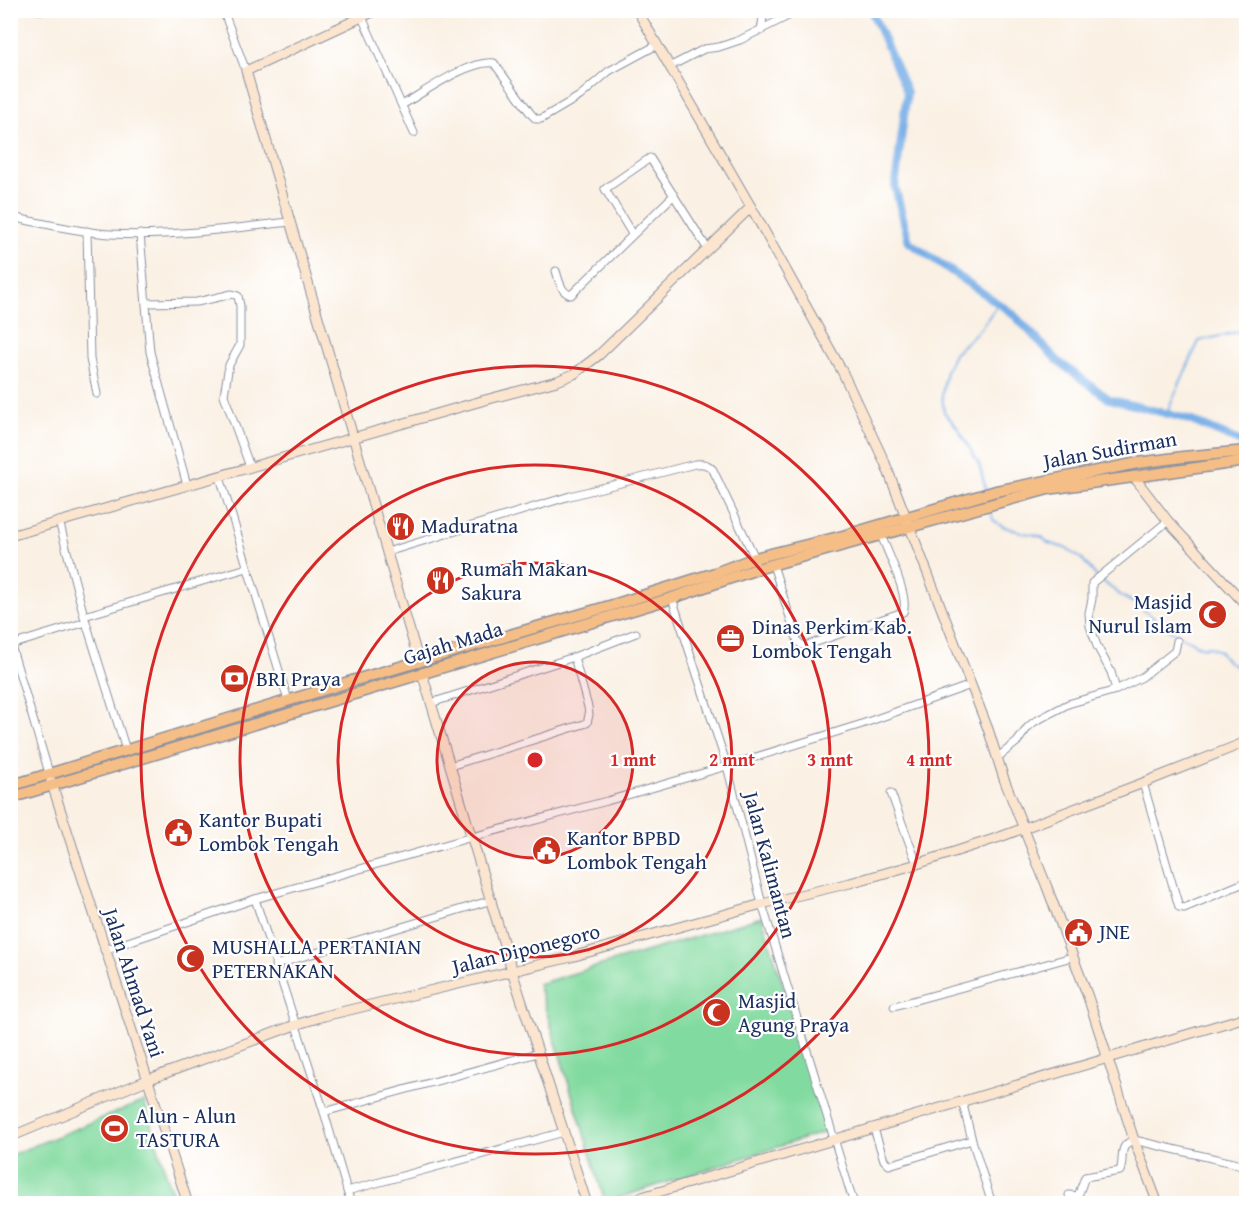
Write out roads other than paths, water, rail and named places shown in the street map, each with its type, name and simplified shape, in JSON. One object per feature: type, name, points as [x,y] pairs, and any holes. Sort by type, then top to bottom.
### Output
[{"type":"main road","points":[[980,501],[1004,501],[1048,489],[1134,477],[1232,457],[1246,451]]},
{"type":"main road","points":[[1232,457],[1246,461]]},
{"type":"main road","name":"Jalan Sudirman","points":[[980,501],[996,491],[1138,464],[1232,457]]},
{"type":"main road","name":"Gajah Mada","points":[[10,798],[50,779],[126,750],[207,731],[576,621],[755,558],[843,536],[905,516],[980,501]]},
{"type":"main road","name":"Gajah Mada","points":[[576,621],[672,598],[760,568],[909,528],[980,501]]},
{"type":"main road","name":"Gajah Mada","points":[[10,786],[94,773],[288,700],[420,668]]},
{"type":"street","points":[[37,10],[44,10]]},
{"type":"street","points":[[102,10],[133,10]]},
{"type":"street","points":[[223,10],[246,71],[420,668],[512,971],[587,1203]]},
{"type":"street","points":[[246,71],[377,10]]},
{"type":"street","points":[[637,10],[842,371],[885,463],[1047,887],[1158,1203]]},
{"type":"street","points":[[761,31],[764,10]]},
{"type":"street","points":[[669,67],[704,49],[722,47],[761,31],[800,10]]},
{"type":"street","points":[[362,17],[414,133]]},
{"type":"street","points":[[402,105],[468,67],[493,62],[531,114],[536,119],[541,119],[580,96],[609,70],[657,45]]},
{"type":"street","points":[[632,234],[606,189],[650,158],[707,248]]},
{"type":"street","points":[[556,271],[563,290],[571,295],[674,195]]},
{"type":"street","points":[[10,536],[496,396],[557,381],[574,374],[598,355],[750,207]]},
{"type":"street","points":[[10,217],[87,231],[140,234],[178,234],[289,222]]},
{"type":"street","points":[[87,231],[90,359],[98,394]]},
{"type":"street","points":[[140,234],[153,366],[187,485]]},
{"type":"street","points":[[147,303],[197,302],[232,294],[238,296],[240,345],[229,365],[224,393],[250,467]]},
{"type":"street","points":[[387,552],[570,496],[703,463],[709,465],[713,470],[760,568]]},
{"type":"street","points":[[220,477],[288,700]]},
{"type":"street","points":[[1134,477],[1168,521],[1246,605]]},
{"type":"street","points":[[59,521],[85,619],[126,750]]},
{"type":"street","points":[[1116,690],[1111,672],[1102,658],[1090,626],[1089,613],[1096,578],[1168,521]]},
{"type":"street","points":[[772,565],[798,642],[808,645],[903,612],[905,606],[899,581],[881,535]]},
{"type":"street","points":[[50,779],[11,644],[247,568]]},
{"type":"street","name":"Jalan Kalimantan","points":[[672,598],[726,766],[762,904],[854,1203]]},
{"type":"street","points":[[431,704],[574,657],[636,633]]},
{"type":"street","points":[[998,757],[1017,742],[1032,723],[1068,704],[1116,690],[1135,681],[1175,651],[1177,641]]},
{"type":"street","points":[[450,766],[587,723],[590,715],[574,657]]},
{"type":"street","points":[[104,950],[255,899],[726,766],[859,725],[971,685]]},
{"type":"street","name":"Jalan Diponegoro","points":[[10,1137],[147,1080],[295,1025],[334,1013],[583,954],[916,864],[1023,828],[1246,742]]},
{"type":"street","name":"Jalan Ahmad Yani","points":[[50,779],[188,1203]]},
{"type":"street","points":[[1143,783],[1179,908],[1184,908],[1246,882]]},
{"type":"street","points":[[891,793],[916,864]]},
{"type":"street","points":[[255,899],[351,1203]]},
{"type":"street","points":[[275,965],[492,900]]},
{"type":"street","points":[[894,1006],[1072,957]]},
{"type":"street","points":[[618,1203],[835,1141],[1246,1017]]},
{"type":"street","points":[[324,1112],[538,1053]]},
{"type":"street","points":[[962,1101],[992,1203]]},
{"type":"street","points":[[874,1129],[884,1160],[889,1165],[972,1140]]},
{"type":"street","points":[[347,1191],[564,1132]]},
{"type":"street","points":[[1069,1195],[1078,1196],[1084,1177],[1120,1170],[1122,1151],[1127,1143],[1134,1140],[1246,1166]]},
{"type":"waterway","points":[[871,10],[907,92],[895,187],[909,242],[1012,313],[1059,362],[1109,399],[1187,419],[1246,444]]},
{"type":"waterway","points":[[986,490],[979,464],[957,427],[944,412],[942,395],[946,371],[954,354],[981,328],[998,304]]},
{"type":"waterway","points":[[1166,414],[1199,341],[1246,330]]},
{"type":"waterway","points":[[991,510],[993,520],[1002,526],[1042,537],[1048,543],[1065,548],[1082,559],[1097,577],[1169,630],[1203,648],[1208,646],[1219,651],[1228,662],[1246,673]]},
{"type":"place","name":"Maduratna","points":[[400,526]]},
{"type":"place","name":"Rumah Makan Sakura","points":[[440,581]]},
{"type":"place","name":"Masjid Nurul Islam","points":[[1213,614]]},
{"type":"place","name":"Dinas Perkim Kab. Lombok Tengah","points":[[731,639]]},
{"type":"place","name":"BRI Praya","points":[[235,679]]},
{"type":"place","name":"Kantor Bupati Lombok Tengah","points":[[178,832]]},
{"type":"place","name":"Kantor BPBD Lombok Tengah","points":[[546,850]]},
{"type":"place","name":"JNE","points":[[1078,932]]},
{"type":"place","name":"MUSHALLA PERTANIAN PETERNAKAN","points":[[191,959]]},
{"type":"place","name":"Masjid Agung Praya","points":[[717,1013]]},
{"type":"place","name":"Alun - Alun TASTURA","points":[[115,1128]]}]
